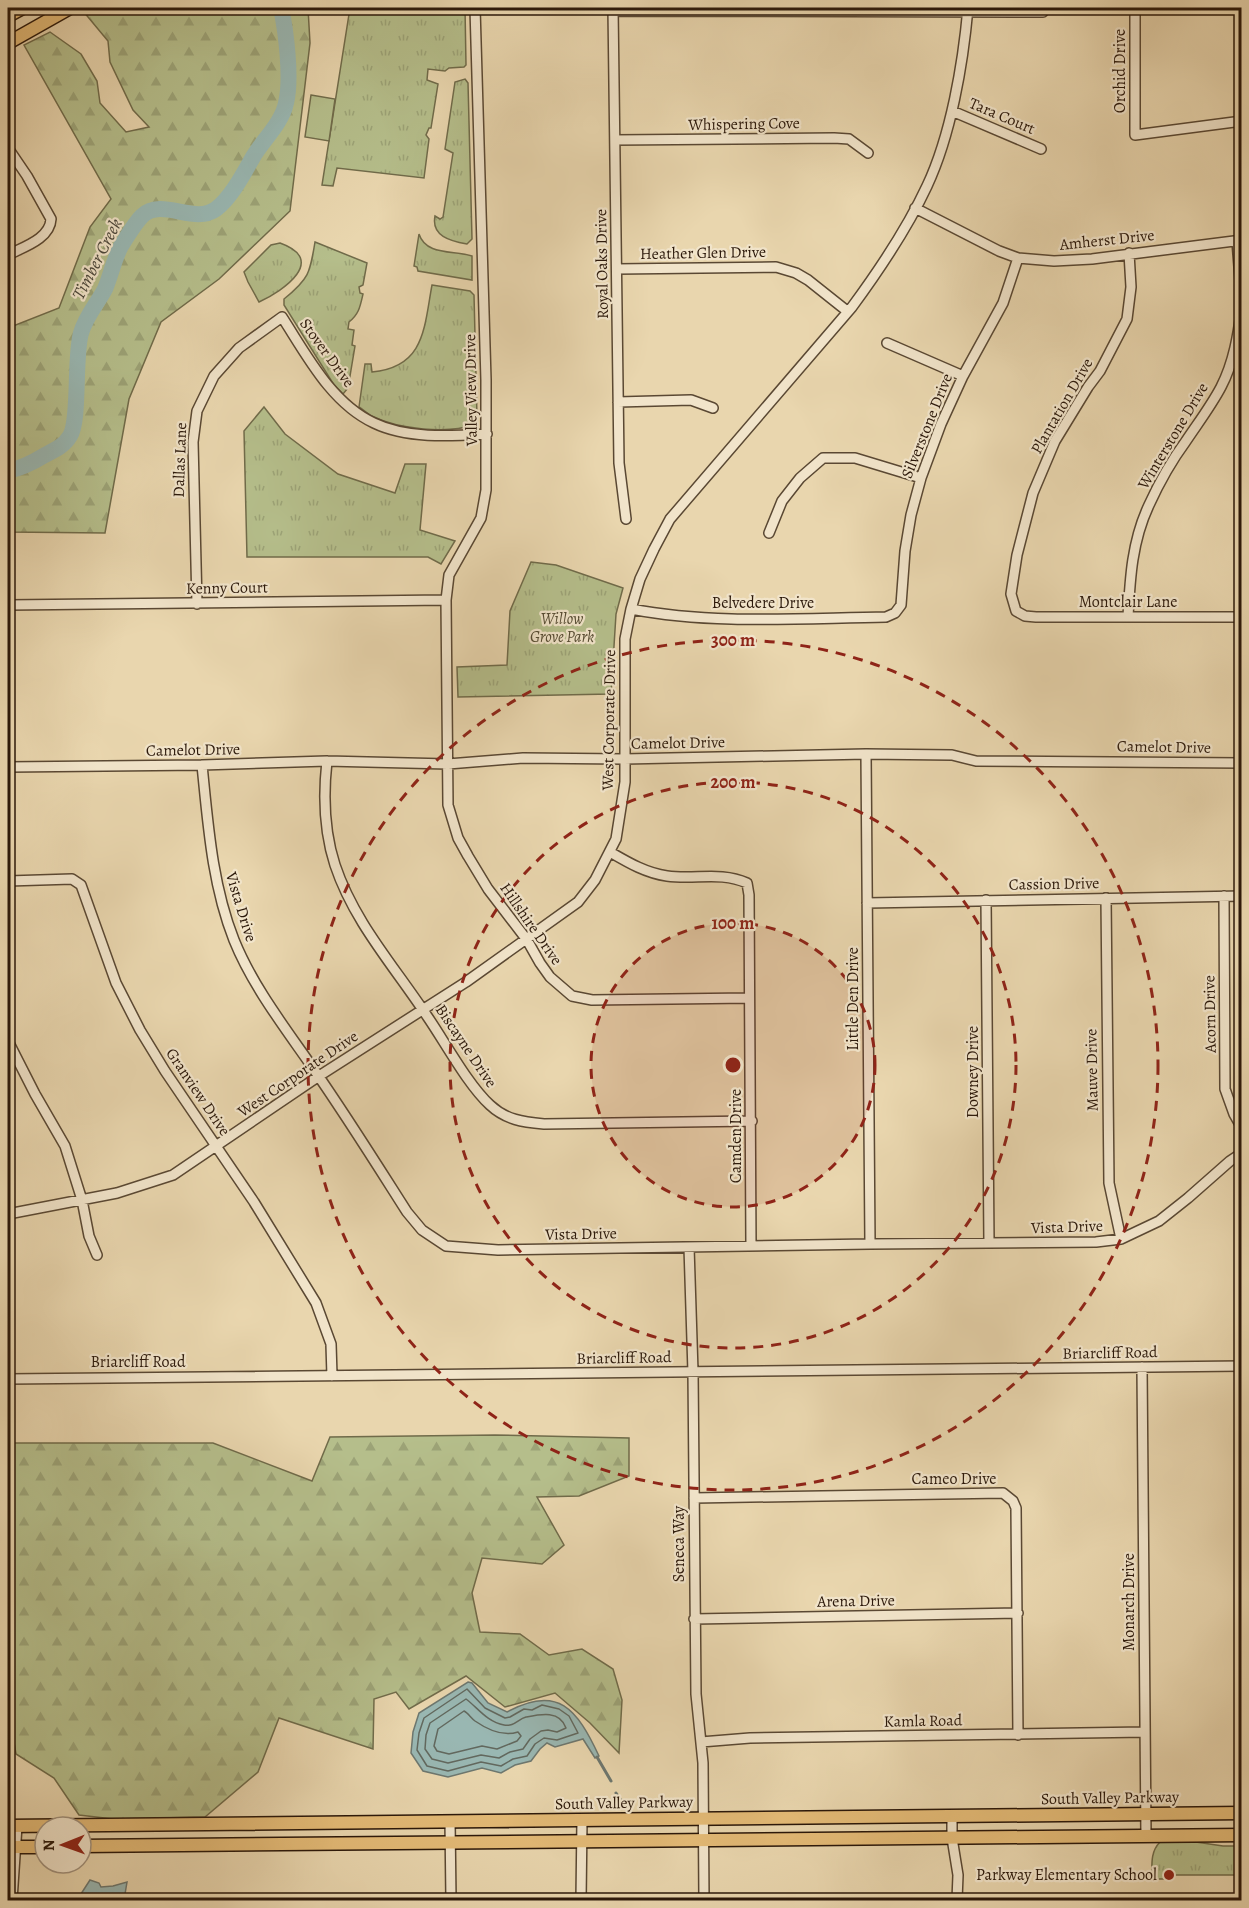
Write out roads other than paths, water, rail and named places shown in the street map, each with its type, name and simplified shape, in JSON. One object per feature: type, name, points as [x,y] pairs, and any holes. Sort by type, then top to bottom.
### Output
[{"type":"main road","points":[[8,16],[23,8]]},
{"type":"main road","points":[[8,43],[70,8]]},
{"type":"main road","name":"South Valley Parkway","points":[[12,1826],[1242,1813]]},
{"type":"main road","points":[[93,1846],[1242,1835]]},
{"type":"main road","points":[[12,1847],[33,1847]]},
{"type":"street","name":"Valley View Drive","points":[[448,764],[446,600],[450,575],[482,518],[486,490],[487,434],[475,8]]},
{"type":"street","name":"Orchid Drive","points":[[1135,8],[1135,135],[1242,121]]},
{"type":"street","points":[[613,9],[968,9],[993,12],[1043,12]]},
{"type":"street","name":"Royal Oaks Drive","points":[[613,9],[619,463],[626,519]]},
{"type":"street","name":"West Corporate Drive","points":[[8,1214],[117,1193],[173,1175],[527,940],[578,902],[595,880],[610,852],[616,839],[621,814],[625,782],[625,639],[631,609],[644,569],[670,519],[847,311],[881,265],[915,208],[935,167],[952,111],[968,9]]},
{"type":"street","name":"Tara Court","points":[[952,111],[1041,149]]},
{"type":"street","name":"Whispering Cove","points":[[615,140],[849,139],[868,153]]},
{"type":"street","points":[[8,148],[51,219],[45,234],[8,255]]},
{"type":"street","name":"Amherst Drive","points":[[915,208],[999,251],[1018,258],[1070,261],[1239,240]]},
{"type":"street","name":"Winterstone Drive","points":[[1128,617],[1130,572],[1134,547],[1149,504],[1184,443],[1206,413],[1239,347],[1242,306],[1239,240]]},
{"type":"street","name":"Plantation Drive","points":[[1016,611],[1011,594],[1017,555],[1033,493],[1055,441],[1100,371],[1127,319],[1131,287],[1129,253]]},
{"type":"street","name":"Silverstone Drive","points":[[895,613],[901,605],[906,542],[921,478],[940,424],[1003,303],[1018,258]]},
{"type":"street","name":"Heather Glen Drive","points":[[617,269],[776,267],[796,273],[808,280],[847,311]]},
{"type":"street","name":"Stover Drive","points":[[282,317],[311,362],[338,396],[353,410],[374,423],[399,431],[432,435],[487,434]]},
{"type":"street","name":"Dallas Lane","points":[[197,604],[192,442],[197,411],[214,376],[239,348],[282,317]]},
{"type":"street","points":[[887,343],[963,376]]},
{"type":"street","points":[[618,402],[691,400],[713,408]]},
{"type":"street","points":[[769,533],[782,501],[800,478],[823,458],[855,458],[921,478]]},
{"type":"street","name":"Kenny Court","points":[[8,605],[446,600]]},
{"type":"street","name":"Belvedere Drive","points":[[631,609],[681,617],[739,618],[886,617],[895,613]]},
{"type":"street","name":"Montclair Lane","points":[[1016,611],[1025,616],[1036,617],[1242,617]]},
{"type":"street","name":"Camelot Drive","points":[[8,766],[202,765],[327,761],[448,764],[523,759],[866,754],[952,755],[976,760],[1242,762]]},
{"type":"street","name":"Little Den Drive","points":[[866,754],[870,1244]]},
{"type":"street","name":"Biscayne Drive","points":[[327,761],[324,785],[325,816],[333,856],[343,885],[369,934],[490,1106],[516,1121],[544,1124],[752,1121]]},
{"type":"street","name":"Hillshire Drive","points":[[448,764],[448,805],[458,838],[488,889],[527,940],[550,976],[572,996],[592,1000],[749,998]]},
{"type":"street","name":"Vista Drive","points":[[202,765],[211,856],[224,913],[234,940],[277,1017],[319,1076],[408,1212],[422,1230],[446,1246],[498,1250],[1096,1242],[1121,1239],[1159,1221],[1242,1153]]},
{"type":"street","name":"Camden Drive","points":[[610,852],[636,867],[656,874],[733,877],[747,883],[752,1121],[751,1246]]},
{"type":"street","name":"Granview Drive","points":[[8,881],[72,879],[79,882],[116,983],[140,1030],[316,1303],[331,1344],[332,1376]]},
{"type":"street","name":"Acorn Drive","points":[[1224,896],[1225,1089],[1242,1128]]},
{"type":"street","name":"Cassion Drive","points":[[867,903],[1242,896]]},
{"type":"street","name":"Mauve Drive","points":[[1106,898],[1109,1182],[1121,1239]]},
{"type":"street","name":"Downey Drive","points":[[986,900],[989,1243]]},
{"type":"street","points":[[8,1041],[65,1146],[82,1200],[89,1236],[97,1256]]},
{"type":"street","name":"Seneca Way","points":[[689,1247],[693,1372],[694,1618],[696,1694],[703,1763],[704,1900]]},
{"type":"street","name":"Briarcliff Road","points":[[8,1379],[1242,1366]]},
{"type":"street","name":"Monarch Drive","points":[[1142,1367],[1146,1836]]},
{"type":"street","name":"Cameo Drive","points":[[694,1498],[1003,1493],[1013,1500],[1016,1508],[1018,1735]]},
{"type":"street","name":"Arena Drive","points":[[694,1618],[1018,1613]]},
{"type":"street","name":"Kamla Road","points":[[701,1742],[750,1738],[1145,1732]]},
{"type":"street","points":[[952,1816],[952,1838],[958,1875],[957,1900]]},
{"type":"street","points":[[581,1900],[582,1820]]},
{"type":"street","points":[[450,1821],[451,1900]]},
{"type":"street","points":[[12,1826],[12,1900]]},
{"type":"water","points":[[468,1682],[472,1683],[488,1703],[507,1712],[540,1700],[553,1701],[564,1706],[583,1725],[599,1756],[595,1758],[583,1739],[555,1747],[547,1743],[531,1761],[515,1765],[501,1773],[482,1768],[448,1777],[423,1771],[411,1753],[413,1732],[419,1713]]},
{"type":"water","points":[[90,1880],[99,1883],[101,1887],[127,1882],[124,1900],[77,1900]]},
{"type":"waterway","name":"Timber Creek","points":[[8,471],[27,465],[56,449],[70,436],[75,417],[81,333],[105,289],[116,256],[136,223],[150,211],[159,209],[198,214],[216,209],[232,192],[281,117],[288,93],[286,42],[281,8]]},
{"type":"waterway","points":[[597,1757],[611,1781]]},
{"type":"waterway","points":[[616,1793],[625,1806]]},
{"type":"place","name":"Parkway Elementary School","points":[[1169,1875]]},
{"type":"park label","name":"Willow Grove Park","points":[[562,628]]}]
